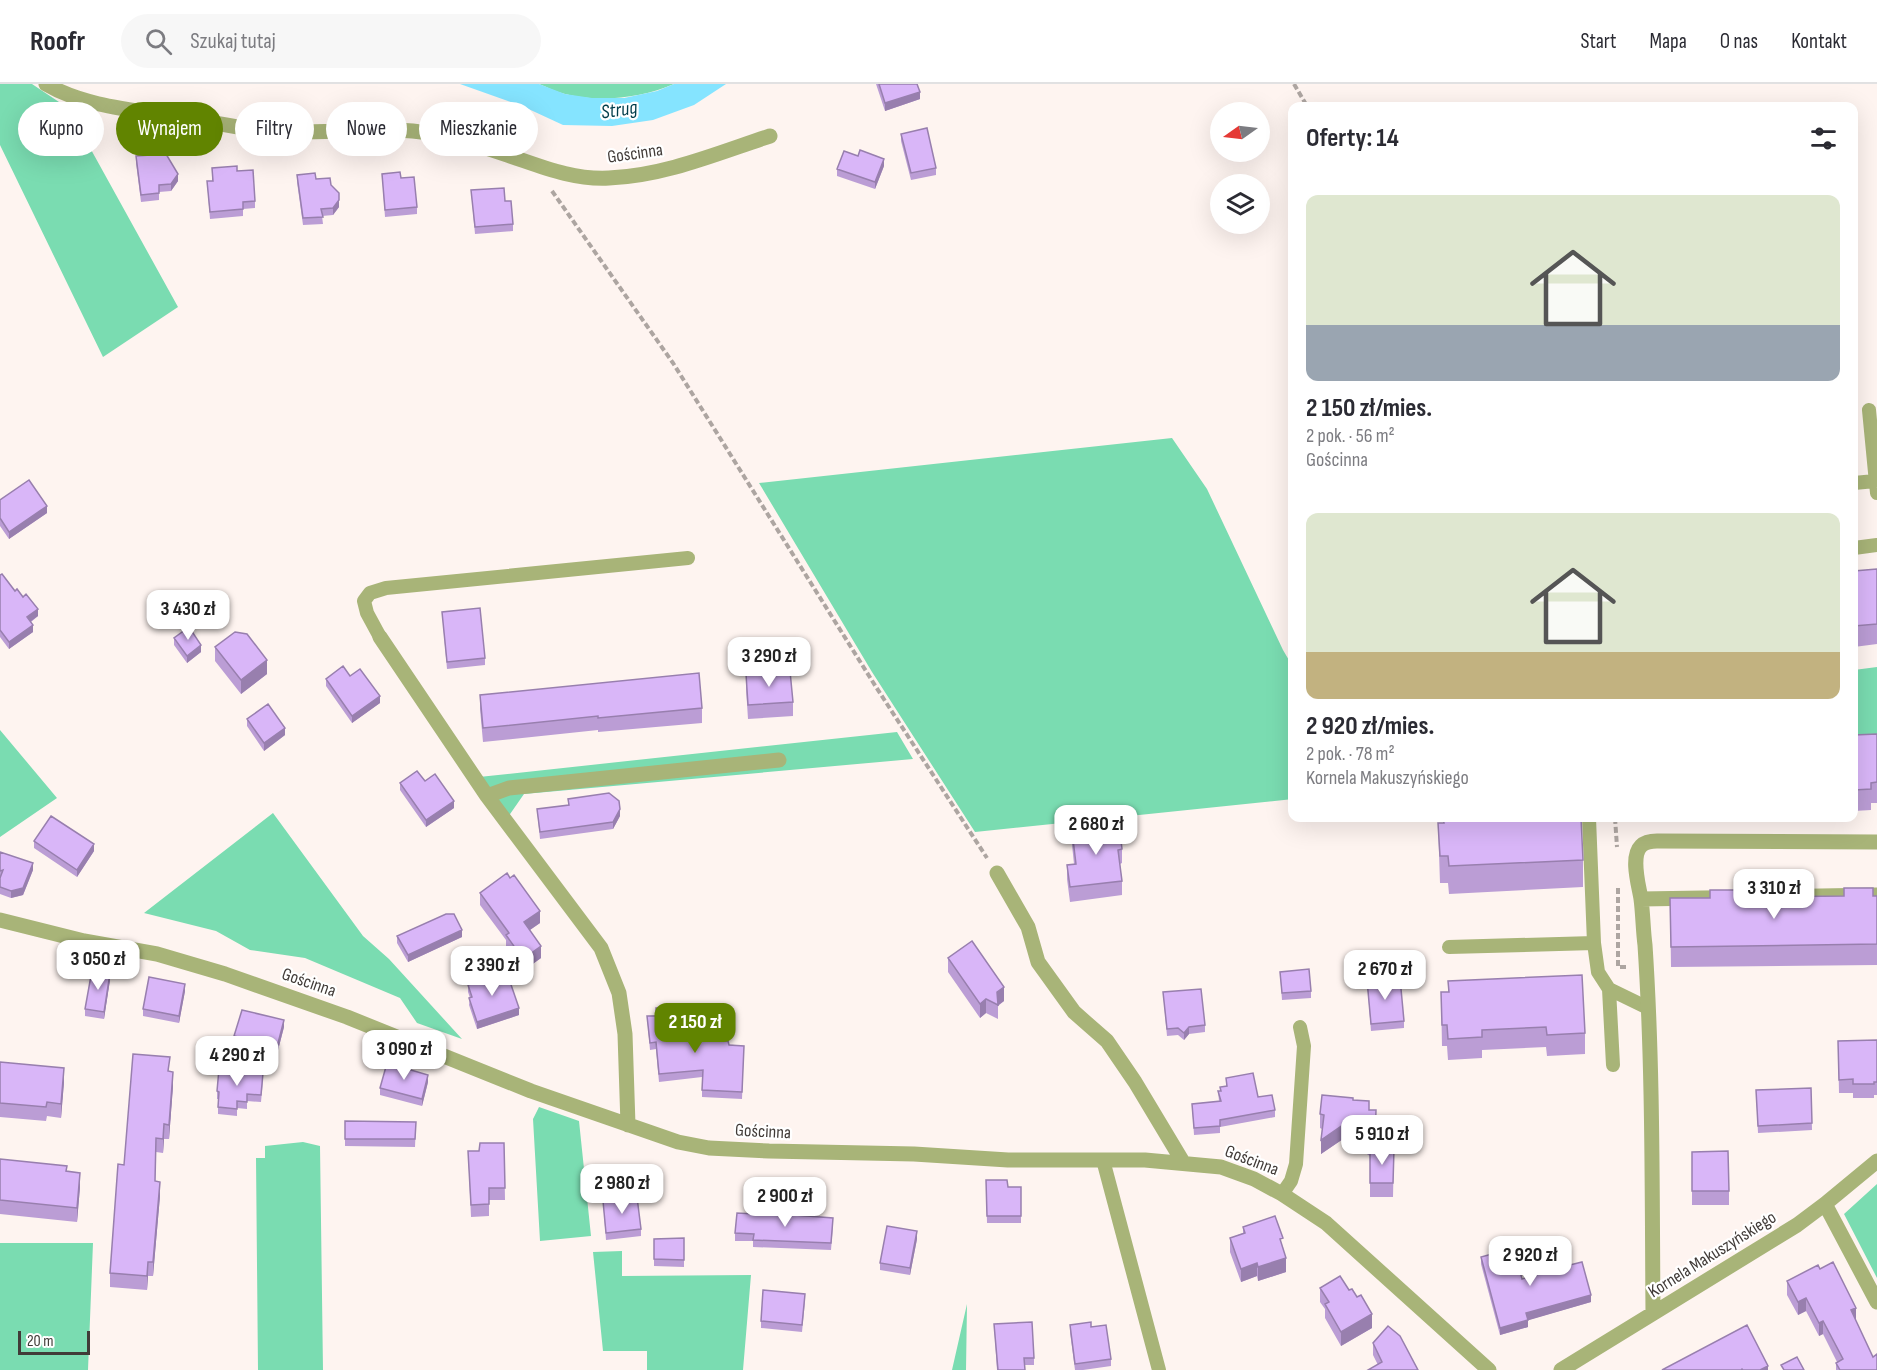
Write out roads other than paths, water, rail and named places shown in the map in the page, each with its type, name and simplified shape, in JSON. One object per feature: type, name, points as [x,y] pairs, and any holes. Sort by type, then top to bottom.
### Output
[{"type":"street","name":"Gościnna","points":[[46,84],[63,94],[94,103],[246,128],[286,132],[384,130],[433,134],[567,175],[608,178],[662,171],[770,136]]},
{"type":"street","points":[[380,637],[487,796],[601,948],[619,993],[625,1034],[628,1125]]},
{"type":"street","points":[[487,796],[509,788],[779,760]]},
{"type":"street","points":[[1653,1313],[1651,1093],[1648,1008],[1637,851],[1641,845],[1650,841],[1877,842]]},
{"type":"street","points":[[997,873],[1028,927],[1038,962],[1074,1011],[1107,1041],[1184,1162]]},
{"type":"street","points":[[1641,898],[1877,895]]},
{"type":"street","name":"Gościnna","points":[[0,920],[84,941],[157,954],[225,974],[347,1017],[531,1091],[678,1142],[710,1148],[788,1152],[914,1154],[1008,1160],[1145,1160],[1221,1167],[1254,1179],[1282,1194],[1326,1223],[1489,1370]]},
{"type":"street","name":"Kornela Makuszyńskiego","points":[[1561,1370],[1797,1225],[1877,1161]]},
{"type":"street","points":[[1825,1204],[1877,1302]]},
{"type":"lane","points":[[1858,484],[1876,487],[1869,410]]},
{"type":"lane","points":[[1858,547],[1877,545]]},
{"type":"lane","points":[[380,637],[363,601],[370,593],[386,588],[688,558]]},
{"type":"lane","points":[[1589,822],[1594,944],[1598,972],[1609,989],[1648,1008]]},
{"type":"lane","points":[[1449,948],[1594,944]]},
{"type":"lane","points":[[1609,989],[1613,1065]]},
{"type":"lane","points":[[1282,1194],[1291,1180],[1296,1164],[1304,1046],[1300,1027]]},
{"type":"lane","points":[[1103,1160],[1159,1370]]},
{"type":"water","name":"Strug","points":[[460,84],[539,84],[565,94],[592,98],[624,98],[657,91],[674,84],[726,84],[694,105],[653,120],[612,126],[563,125],[538,113],[538,102],[511,102]]}]
